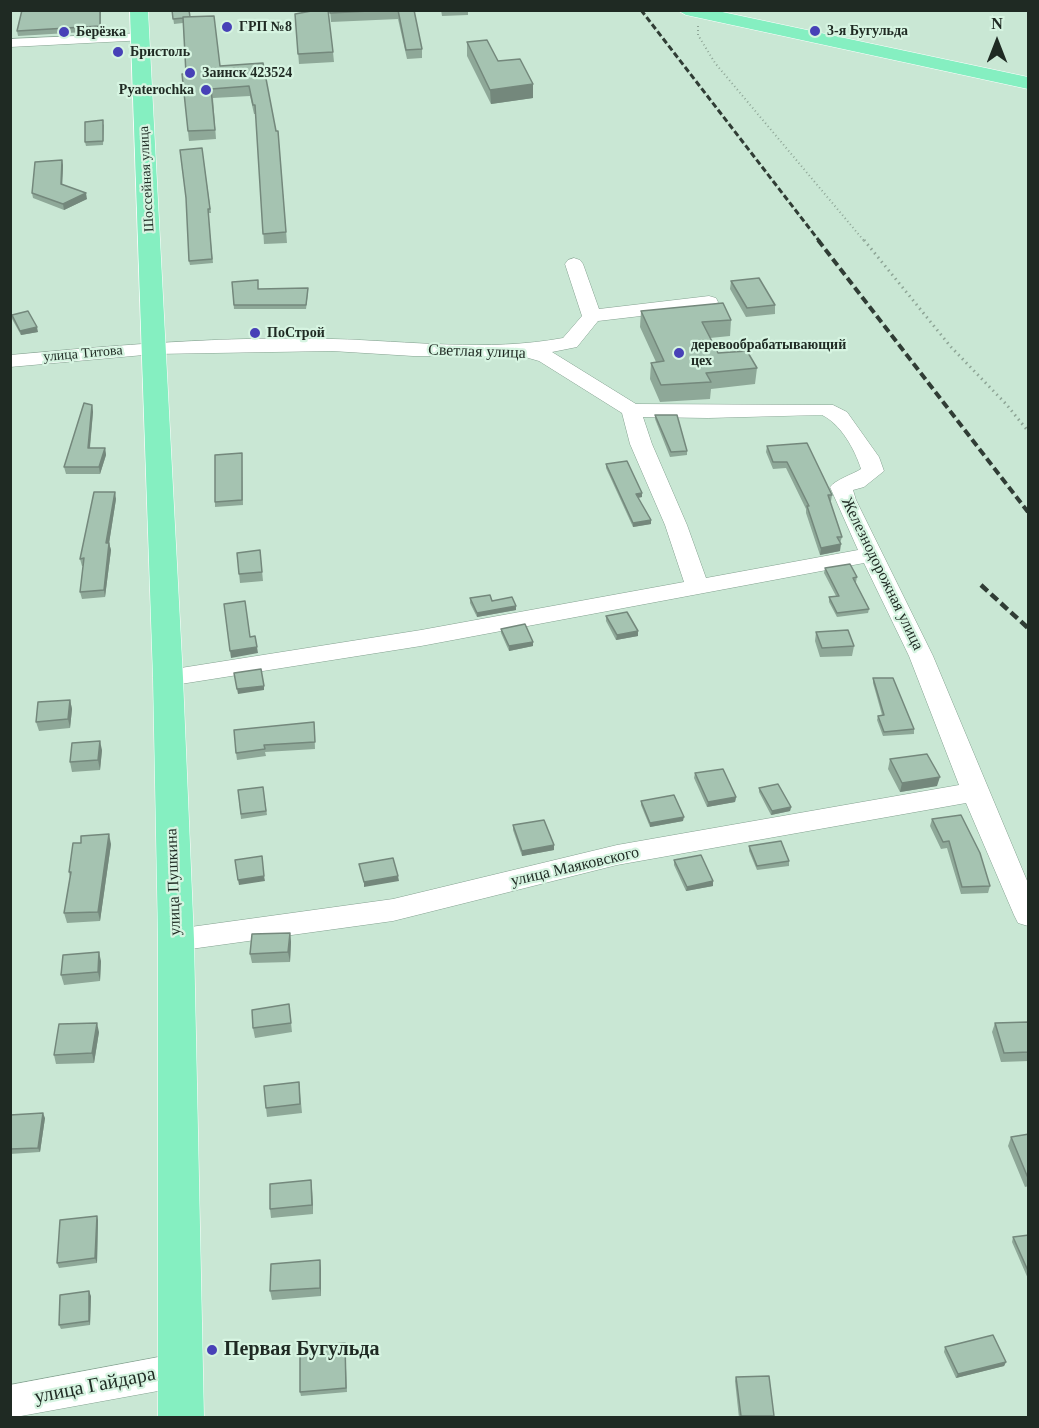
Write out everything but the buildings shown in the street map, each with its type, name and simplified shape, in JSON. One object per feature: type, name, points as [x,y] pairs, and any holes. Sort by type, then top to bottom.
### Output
[{"type":"main road","name":"Шоссейная улица","points":[[139,10],[155,348]]},
{"type":"main road","points":[[697,12],[1029,83]]},
{"type":"main road","name":"улица Пушкина","points":[[155,348],[176,940],[181,1418]]},
{"type":"street","points":[[10,43],[141,37]]},
{"type":"street","points":[[574,264],[592,316]]},
{"type":"street","points":[[527,351],[570,343],[592,316],[709,302]]},
{"type":"street","name":"Светлая улица","points":[[155,348],[333,345],[413,350],[527,351],[546,357],[631,410]]},
{"type":"street","name":"улица Титова","points":[[10,361],[155,348]]},
{"type":"street","name":"Железнодорожная улица","points":[[631,410],[708,412],[826,409],[840,416],[868,457],[873,471],[856,482],[841,487],[870,555],[921,656],[975,792],[1029,915]]},
{"type":"street","points":[[631,410],[641,444],[676,525],[697,586]]},
{"type":"street","points":[[168,678],[421,638],[870,555]]},
{"type":"street","name":"улица Маяковского","points":[[176,940],[393,910],[617,855],[975,792]]},
{"type":"street","name":"улица Гайдара","points":[[10,1402],[180,1370]]},
{"type":"path","points":[[697,12],[698,35],[715,63],[818,183],[951,347],[1029,430]]},
{"type":"railway","points":[[641,10],[820,242]]},
{"type":"railway","points":[[818,240],[1028,512]]},
{"type":"railway","points":[[981,585],[1028,628]]},
{"type":"place","name":"ГРП №8","points":[[227,27]]},
{"type":"place","name":"3-я Бугульда","points":[[815,31]]},
{"type":"place","name":"Берёзка","points":[[64,32]]},
{"type":"place","name":"Бристоль","points":[[118,52]]},
{"type":"place","name":"Заинск 423524","points":[[190,73]]},
{"type":"place","name":"Pyaterochka","points":[[206,90]]},
{"type":"place","name":"ПоСтрой","points":[[255,333]]},
{"type":"place","name":"деревообрабатывающий цех","points":[[679,353]]},
{"type":"place","name":"Первая Бугульда","points":[[212,1350]]}]
